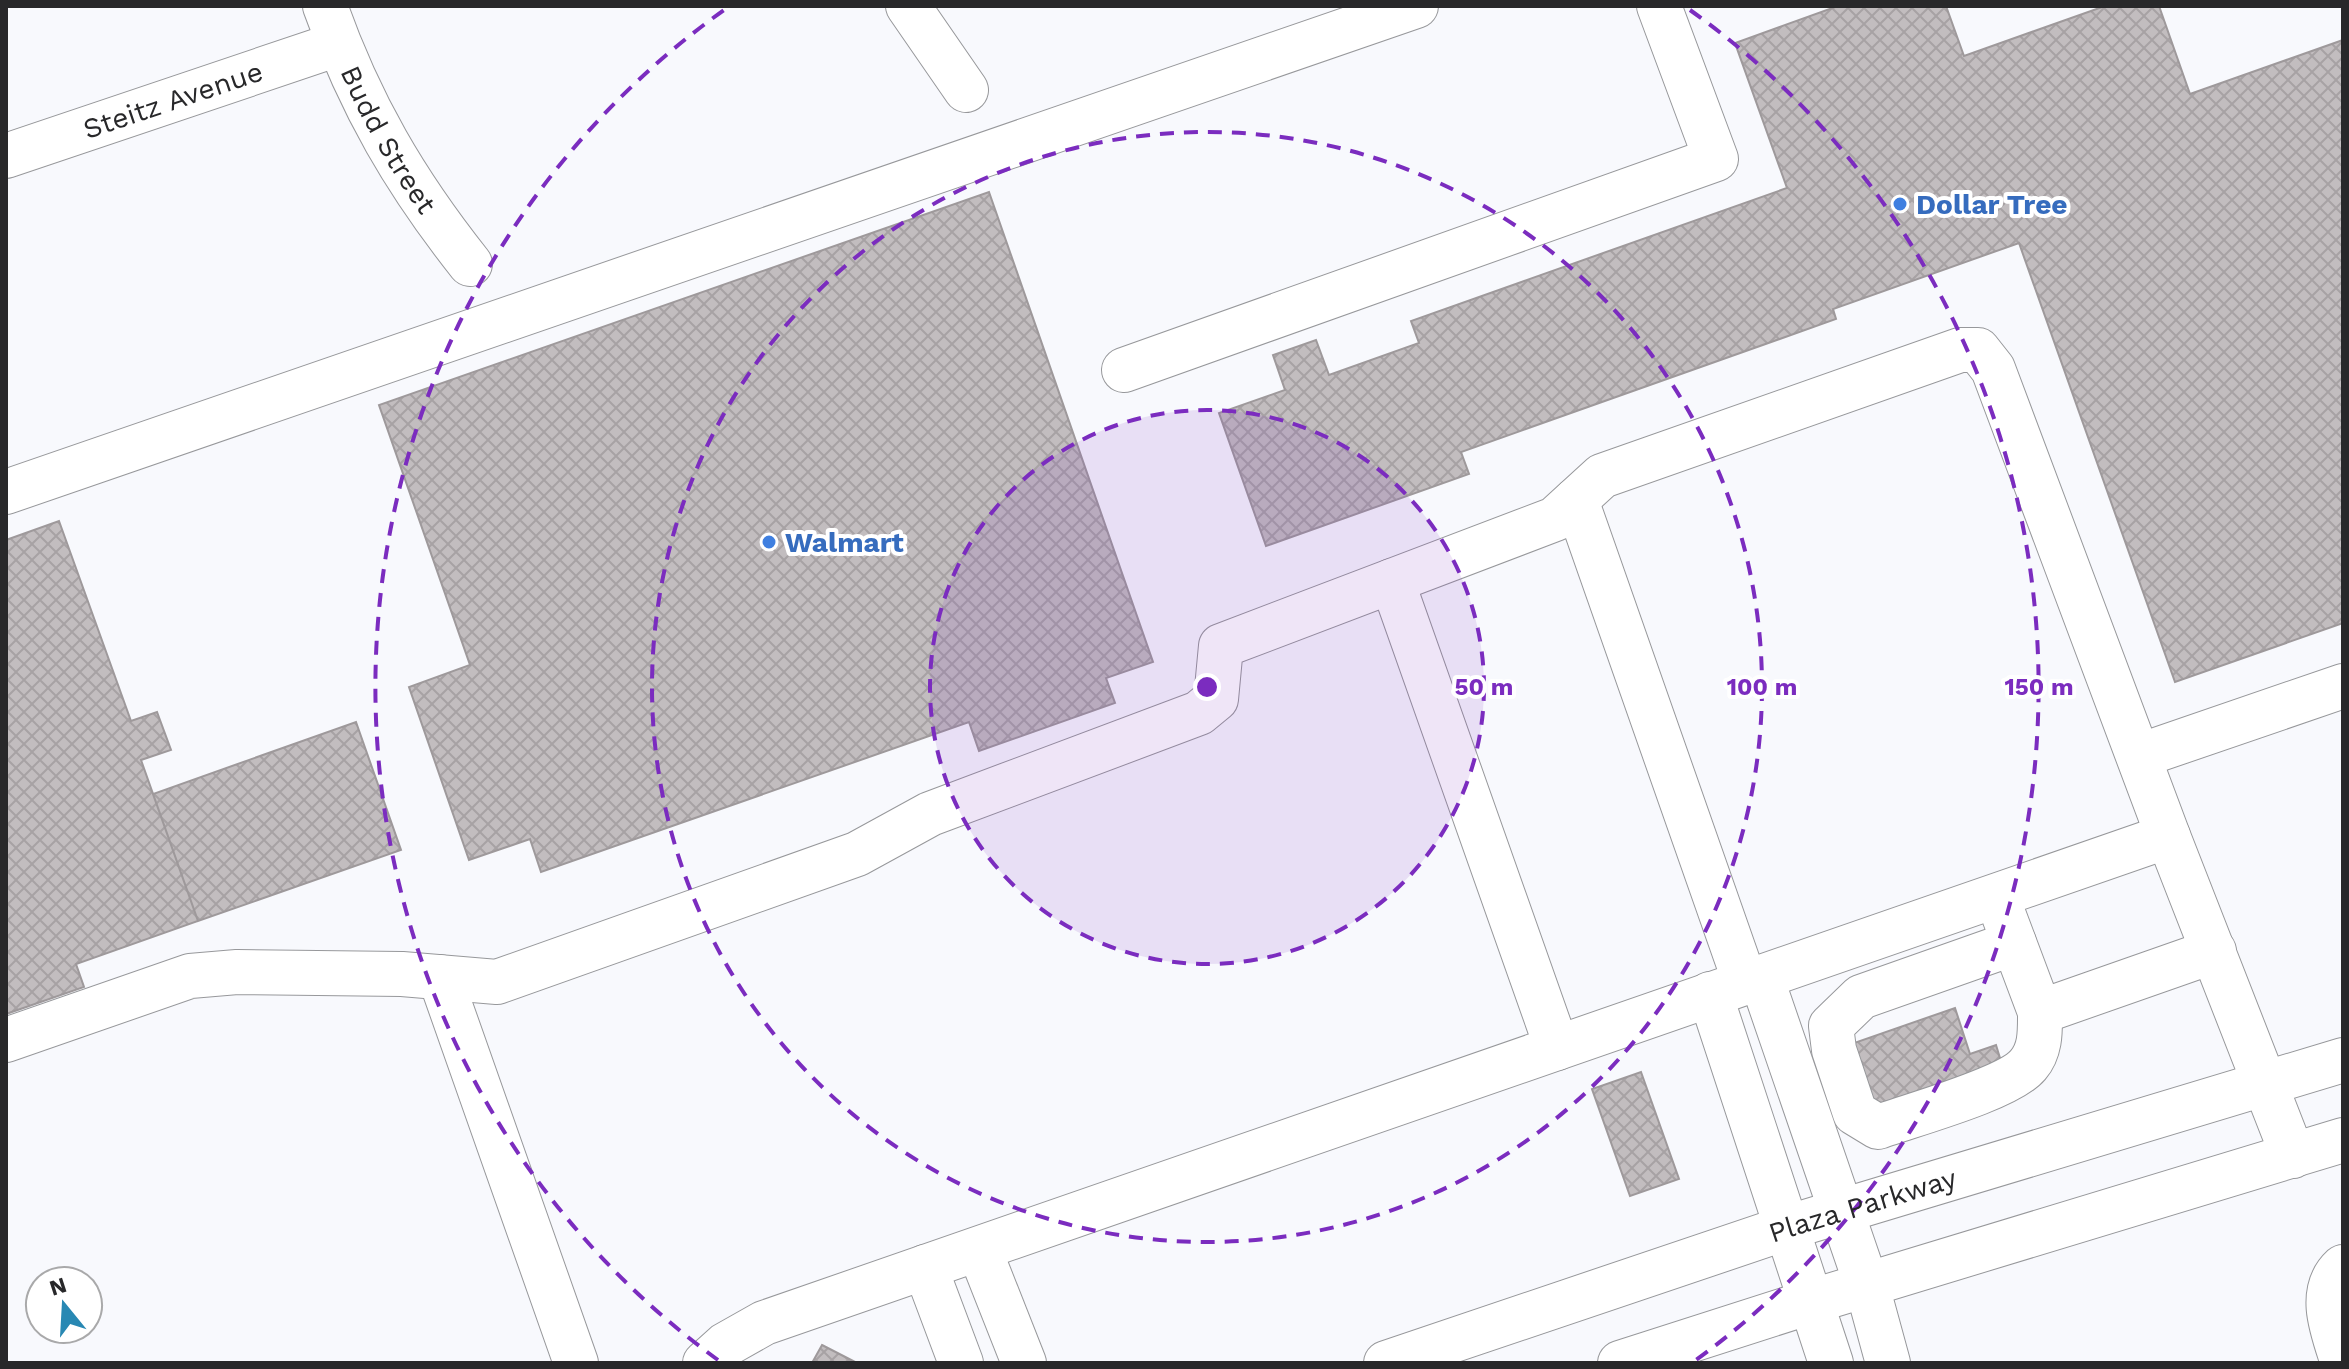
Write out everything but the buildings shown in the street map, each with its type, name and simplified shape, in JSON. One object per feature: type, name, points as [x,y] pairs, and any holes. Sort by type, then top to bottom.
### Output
[{"type":"street","points":[[908,6],[966,90]]},
{"type":"street","points":[[6,492],[1416,6]]},
{"type":"street","points":[[1124,370],[1716,159],[1659,6]]},
{"type":"street","name":"Steitz Avenue","points":[[6,156],[332,25]]},
{"type":"street","name":"Budd Street","points":[[332,25],[353,81],[381,135],[428,212],[470,264]]},
{"type":"street","points":[[6,1040],[190,976],[252,972],[402,974],[497,982],[857,854],[930,814],[1199,713],[1216,699],[1221,646],[1555,519],[1602,476],[1960,350],[1978,350],[1993,369],[2168,836],[2293,1156]]},
{"type":"street","points":[[1576,500],[1739,984],[1842,1212],[1888,1363]]},
{"type":"street","points":[[1392,581],[1557,1048]]},
{"type":"street","points":[[2139,756],[2343,686]]},
{"type":"street","points":[[705,1363],[725,1345],[764,1323],[2168,836]]},
{"type":"street","points":[[1996,895],[2040,1012],[2040,1044],[2028,1066],[2006,1082],[1878,1127],[1855,1113],[1834,1050],[1831,1026],[1861,997],[2014,943]]},
{"type":"street","points":[[2040,1012],[2214,951]]},
{"type":"street","points":[[440,977],[576,1363]]},
{"type":"street","points":[[1739,984],[1789,1227],[1831,1363]]},
{"type":"street","name":"Plaza Parkway","points":[[1386,1363],[1789,1227],[2343,1060]]},
{"type":"street","points":[[1620,1363],[2343,1140]]},
{"type":"street","points":[[979,1249],[1024,1363]]},
{"type":"street","points":[[925,1267],[961,1363]]},
{"type":"street","points":[[2343,1267],[2332,1277],[2328,1315],[2343,1363]]},
{"type":"place","name":"Dollar Tree","points":[[1900,204]]},
{"type":"place","name":"Walmart","points":[[769,542]]}]
